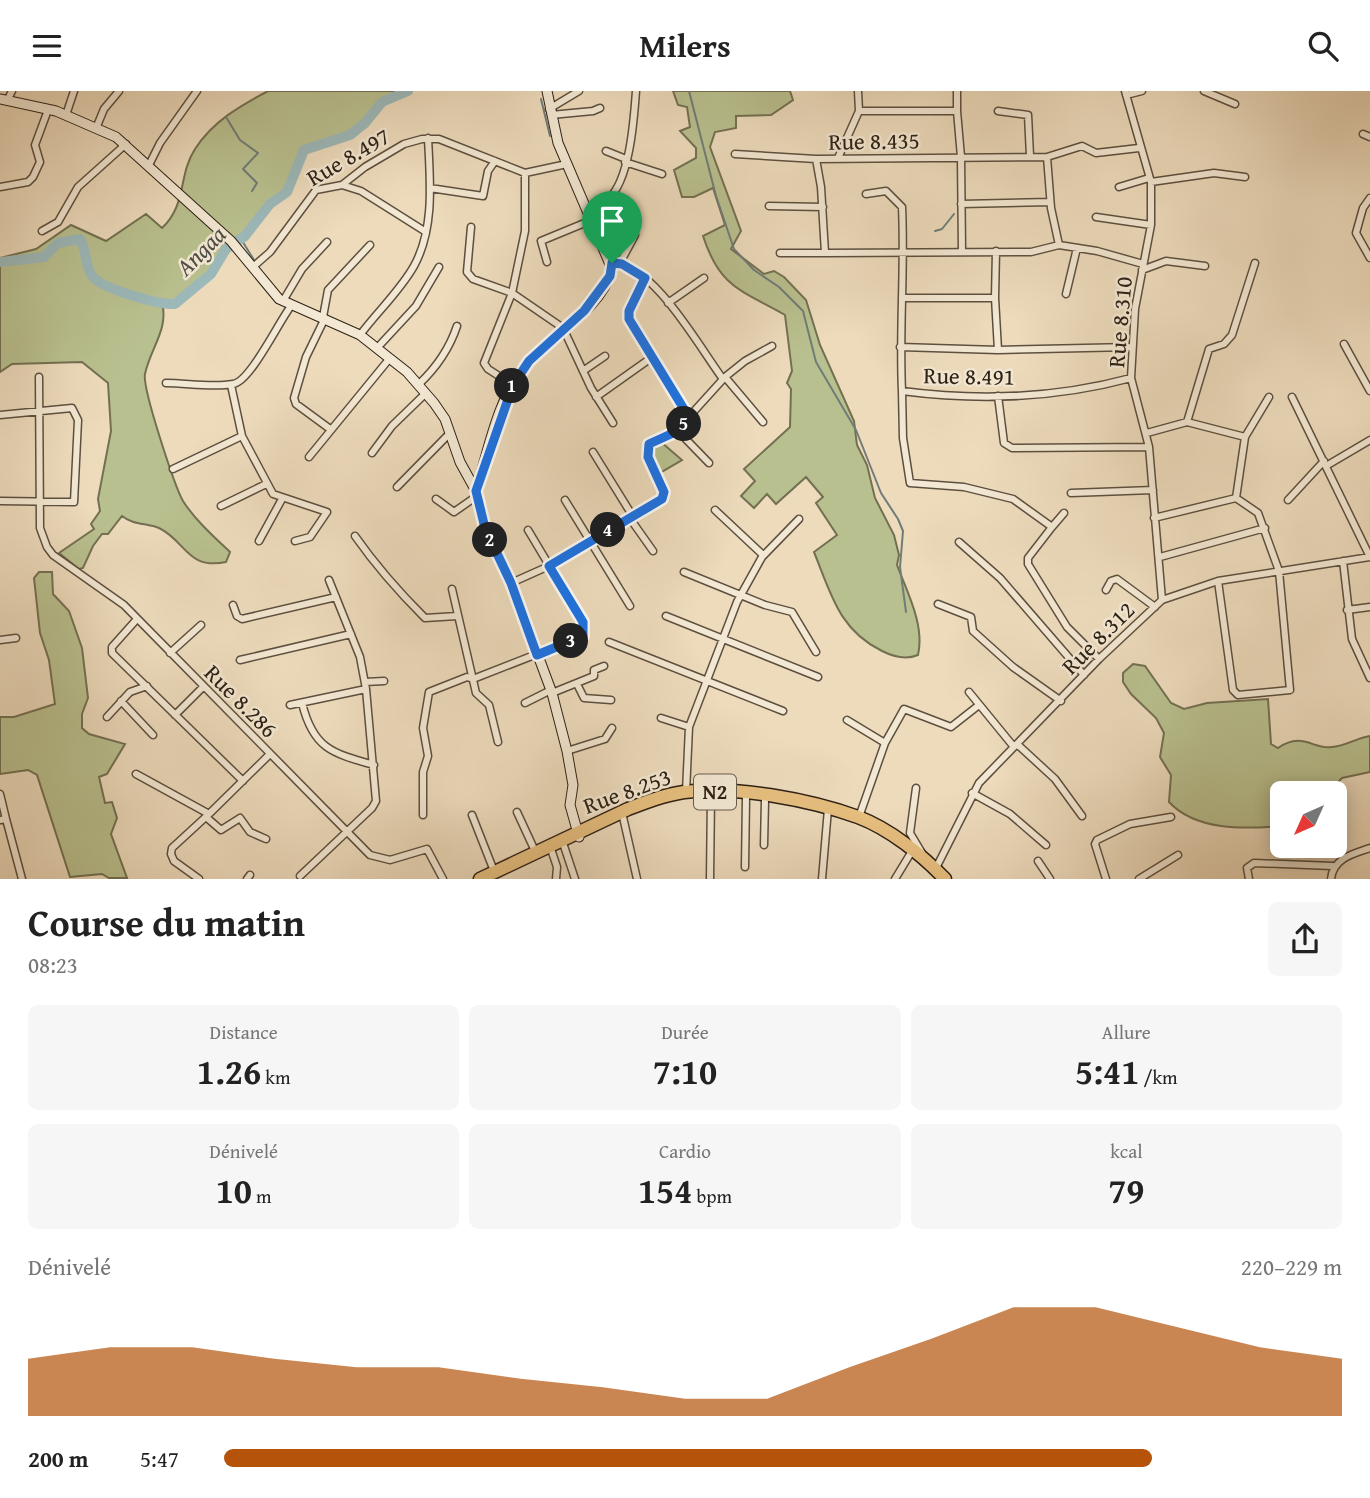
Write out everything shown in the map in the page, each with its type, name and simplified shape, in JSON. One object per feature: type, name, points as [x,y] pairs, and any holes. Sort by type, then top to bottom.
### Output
[{"type":"highway","name":"Rue 8.253","points":[[480,879],[499,874],[651,800],[686,792],[757,796],[858,820],[923,859],[939,874]]},
{"type":"highway","name":"Rue 8.253","points":[[499,874],[535,851],[668,800],[710,795],[765,800],[828,811]]},
{"type":"highway","name":"Rue 8.253","points":[[911,852],[939,874]]},
{"type":"street","points":[[3,100],[12,91]]},
{"type":"street","points":[[66,115],[74,91]]},
{"type":"street","points":[[97,126],[104,109],[119,91]]},
{"type":"street","points":[[149,165],[160,143],[197,91]]},
{"type":"street","points":[[547,91],[550,112],[567,164],[587,210],[616,263],[645,278],[668,303],[724,378],[763,422]]},
{"type":"street","points":[[550,112],[579,91]]},
{"type":"street","points":[[587,210],[611,195],[626,161],[636,91]]},
{"type":"street","points":[[838,158],[851,123],[859,111],[858,91]]},
{"type":"street","points":[[957,91],[961,157],[961,251]]},
{"type":"street","points":[[1126,93],[1142,91]]},
{"type":"street","points":[[1204,91],[1235,104]]},
{"type":"street","name":"Rue 8.310","points":[[1126,93],[1150,180],[1151,225],[1131,347],[1131,378],[1149,447],[1162,600]]},
{"type":"street","points":[[3,100],[48,110],[97,126],[126,144],[234,243],[287,304],[360,335],[419,384],[440,411],[450,433],[460,462],[476,494],[485,528],[511,583],[551,692],[567,751],[573,785],[570,806],[578,834]]},
{"type":"street","points":[[550,112],[593,111],[600,108]]},
{"type":"street","points":[[0,187],[28,182],[33,177],[40,160],[35,145],[48,110]]},
{"type":"street","points":[[859,111],[957,111]]},
{"type":"street","points":[[999,111],[1028,115],[1030,156]]},
{"type":"street","points":[[360,335],[414,266],[426,232],[430,188],[428,138]]},
{"type":"street","name":"Rue 8.497","points":[[253,267],[270,252],[316,190],[342,185],[365,167],[404,145],[428,138],[439,139],[525,173]]},
{"type":"street","points":[[42,230],[58,222],[78,187],[126,144]]},
{"type":"street","points":[[1059,245],[1050,202],[1047,157],[1082,146],[1096,153],[1139,148]]},
{"type":"street","points":[[606,151],[662,174]]},
{"type":"street","points":[[735,154],[816,159]]},
{"type":"street","name":"Rue 8.435","points":[[825,253],[823,207],[816,159],[1047,157]]},
{"type":"street","points":[[430,188],[481,197],[485,194],[488,171],[495,161]]},
{"type":"street","points":[[513,385],[488,369],[484,363],[512,293],[525,231],[525,173],[567,164]]},
{"type":"street","points":[[1119,187],[1150,180],[1214,173],[1245,177]]},
{"type":"street","points":[[342,185],[361,191],[426,232]]},
{"type":"street","name":"Rue 8.491","points":[[866,194],[886,191],[902,207],[902,391],[998,396],[1077,390],[1131,378]]},
{"type":"street","points":[[1370,198],[1363,208],[1356,233],[1370,258]]},
{"type":"street","points":[[961,204],[1050,202]]},
{"type":"street","points":[[769,206],[823,207]]},
{"type":"street","points":[[1096,217],[1151,225]]},
{"type":"street","points":[[547,262],[541,241],[592,220]]},
{"type":"street","points":[[471,227],[467,272],[472,279],[512,293],[540,310],[565,331],[596,397],[612,423]]},
{"type":"street","points":[[436,499],[454,512],[476,494],[513,385],[529,361],[565,331],[602,288],[635,235]]},
{"type":"street","points":[[166,383],[231,385],[250,374],[302,269],[327,242]]},
{"type":"street","points":[[330,429],[296,404],[294,398],[306,357],[324,318],[328,290],[370,245]]},
{"type":"street","points":[[780,253],[1031,252],[1059,245],[1142,267],[1166,261],[1205,266]]},
{"type":"street","points":[[1066,294],[1077,248]]},
{"type":"street","points":[[996,251],[998,350]]},
{"type":"street","points":[[1187,422],[1209,349],[1224,344],[1231,335],[1255,263]]},
{"type":"street","points":[[377,347],[416,306],[439,267]]},
{"type":"street","points":[[645,278],[628,315],[651,358],[690,419]]},
{"type":"street","points":[[668,303],[704,278]]},
{"type":"street","points":[[903,298],[995,298]]},
{"type":"street","points":[[419,384],[433,371],[446,352],[457,326]]},
{"type":"street","points":[[1344,344],[1370,391]]},
{"type":"street","points":[[511,583],[549,566],[664,495],[648,457],[648,446],[677,430],[690,419],[724,378],[745,361],[772,346]]},
{"type":"street","points":[[900,347],[998,350],[1131,347]]},
{"type":"street","points":[[583,371],[605,356]]},
{"type":"street","points":[[310,457],[390,358]]},
{"type":"street","points":[[596,397],[651,358]]},
{"type":"street","name":"Rue 8.286","points":[[39,377],[39,502],[43,539],[53,555],[108,591],[378,860],[390,860],[427,849],[443,879]]},
{"type":"street","points":[[231,385],[242,436],[272,494],[326,511],[320,527],[310,537],[295,541]]},
{"type":"street","points":[[902,391],[903,438],[910,483],[964,487],[1013,499],[1052,527]]},
{"type":"street","points":[[372,453],[393,426],[426,393]]},
{"type":"street","points":[[998,396],[1004,443],[1012,448],[1149,447]]},
{"type":"street","points":[[1237,498],[1245,437],[1269,397]]},
{"type":"street","points":[[1292,397],[1370,557]]},
{"type":"street","points":[[0,415],[72,408],[78,421],[74,502],[0,501]]},
{"type":"street","points":[[1147,433],[1187,422],[1245,437]]},
{"type":"street","points":[[677,430],[709,463]]},
{"type":"street","points":[[397,487],[450,433]]},
{"type":"street","points":[[173,469],[242,436]]},
{"type":"street","points":[[1288,500],[1325,463],[1370,440]]},
{"type":"street","points":[[593,452],[653,551]]},
{"type":"street","points":[[221,506],[266,484]]},
{"type":"street","points":[[1071,493],[1153,490]]},
{"type":"street","points":[[1154,518],[1237,498],[1258,513],[1279,571],[1291,686],[1288,691],[1238,695],[1233,690],[1218,581]]},
{"type":"street","points":[[259,541],[282,499]]},
{"type":"street","points":[[565,500],[630,605]]},
{"type":"street","points":[[715,510],[763,555]]},
{"type":"street","points":[[1064,513],[1028,558],[1028,564],[1067,627],[1099,659]]},
{"type":"street","points":[[686,792],[689,727],[740,595],[763,555],[799,519]]},
{"type":"street","points":[[1160,558],[1265,528]]},
{"type":"street","points":[[423,815],[423,772],[428,760],[423,728],[429,692],[467,677],[473,679],[583,636],[583,622],[528,530]]},
{"type":"street","points":[[355,536],[383,575],[399,588],[425,618],[457,616]]},
{"type":"street","points":[[959,542],[1000,579],[1084,675]]},
{"type":"street","name":"Rue 8.312","points":[[939,874],[972,793],[1099,659],[1162,600],[1218,581],[1370,557]]},
{"type":"street","points":[[1343,561],[1346,610],[1355,649],[1370,678]]},
{"type":"street","points":[[684,572],[792,613],[816,652]]},
{"type":"street","points":[[1106,590],[1111,581],[1117,579],[1155,607]]},
{"type":"street","points":[[300,876],[376,805],[366,686],[360,657],[329,580]]},
{"type":"street","points":[[452,589],[476,693],[489,705],[498,742]]},
{"type":"street","points":[[233,604],[237,616],[242,619],[336,597]]},
{"type":"street","points":[[938,604],[971,617],[974,631],[1020,673],[1061,701]]},
{"type":"street","points":[[1346,610],[1370,607]]},
{"type":"street","points":[[666,616],[818,677]]},
{"type":"street","points":[[137,619],[111,650],[243,781]]},
{"type":"street","points":[[170,653],[201,625]]},
{"type":"street","points":[[240,660],[351,634]]},
{"type":"street","points":[[0,641],[16,638]]},
{"type":"street","points":[[609,642],[783,711]]},
{"type":"street","points":[[524,703],[592,678],[594,670],[604,666]]},
{"type":"street","points":[[290,705],[384,681]]},
{"type":"street","points":[[577,684],[584,698],[611,699]]},
{"type":"street","points":[[107,717],[132,690],[147,687]]},
{"type":"street","points":[[175,715],[203,687]]},
{"type":"street","points":[[969,692],[1016,745],[1055,779],[1082,816]]},
{"type":"street","points":[[121,701],[153,735]]},
{"type":"street","points":[[302,703],[308,726],[319,742],[343,757],[374,765]]},
{"type":"street","points":[[858,820],[885,743],[907,708],[951,727],[979,705]]},
{"type":"street","points":[[661,719],[689,727]]},
{"type":"street","points":[[847,720],[885,743]]},
{"type":"street","points":[[567,751],[605,739],[612,728]]},
{"type":"street","points":[[199,879],[174,861],[172,848],[270,754]]},
{"type":"street","points":[[136,774],[208,815],[221,830],[240,818],[250,832],[265,839]]},
{"type":"street","points":[[916,788],[909,833],[922,850],[923,859]]},
{"type":"street","points":[[972,793],[1010,814],[1046,845]]},
{"type":"street","points":[[0,794],[3,820],[22,879]]},
{"type":"street","points":[[710,795],[710,879]]},
{"type":"street","points":[[746,798],[746,867]]},
{"type":"street","points":[[764,845],[765,800]]},
{"type":"street","points":[[822,879],[828,811]]},
{"type":"street","points":[[517,812],[535,851]]},
{"type":"street","points":[[472,815],[499,874]]},
{"type":"street","points":[[623,817],[637,879]]},
{"type":"street","points":[[1107,879],[1095,842],[1130,824],[1171,817]]},
{"type":"street","points":[[556,879],[557,846]]},
{"type":"street","points":[[557,846],[575,879]]},
{"type":"street","points":[[1331,879],[1333,866],[1341,859],[1370,848]]},
{"type":"street","points":[[895,879],[911,852]]},
{"type":"street","points":[[1139,879],[1178,855]]},
{"type":"street","points":[[1038,861],[1050,879]]},
{"type":"street","points":[[1249,879],[1247,868],[1254,863],[1333,866]]},
{"type":"green space","points":[[268,91],[408,91],[382,102],[365,123],[350,135],[304,150],[287,192],[270,204],[245,236],[226,249],[211,274],[175,304],[162,303],[163,322],[147,365],[145,383],[183,501],[199,522],[230,552],[226,562],[203,562],[159,528],[122,516],[108,534],[102,534],[83,568],[79,569],[59,553],[94,529],[91,524],[100,511],[98,499],[111,431],[108,383],[82,362],[12,364],[0,372],[0,258],[36,249],[71,225],[106,241],[146,214],[162,228],[175,210],[186,169],[202,139],[228,115]]},
{"type":"green space","points":[[673,91],[790,91],[793,100],[771,115],[736,116],[736,128],[715,132],[710,147],[741,231],[731,249],[764,274],[774,271],[784,277],[806,300],[820,345],[854,421],[857,445],[867,465],[875,498],[894,535],[899,555],[897,565],[917,620],[920,644],[918,655],[900,657],[882,651],[867,642],[846,622],[814,552],[837,535],[816,503],[823,497],[806,477],[776,504],[767,494],[754,508],[741,496],[755,481],[744,469],[790,427],[791,389],[787,383],[792,371],[785,315],[734,286],[717,267],[703,236],[725,225],[713,188],[694,197],[682,197],[674,170],[696,158],[696,148],[680,131],[690,127],[687,107],[678,105]]},
{"type":"green space","points":[[661,442],[682,460],[658,474],[652,460],[656,444]]},
{"type":"green space","points":[[39,572],[52,572],[53,594],[69,611],[82,648],[88,698],[82,714],[82,728],[89,734],[125,744],[107,774],[99,777],[105,803],[112,802],[117,818],[111,834],[127,878],[109,878],[102,874],[70,877],[37,775],[28,770],[0,774],[0,717],[14,717],[55,704],[49,660],[40,633],[34,578]]},
{"type":"green space","points":[[1133,664],[1145,666],[1171,703],[1184,709],[1207,703],[1268,699],[1271,744],[1278,748],[1294,741],[1332,747],[1370,736],[1370,772],[1339,781],[1270,781],[1270,827],[1221,826],[1193,818],[1169,802],[1171,775],[1160,757],[1164,733],[1156,718],[1131,694],[1123,682],[1123,673]]},
{"type":"waterway","name":"Angaa","points":[[0,262],[44,257],[58,243],[80,239],[89,272],[98,281],[131,295],[175,304],[211,274],[226,249],[245,236],[270,204],[287,192],[304,150],[350,135],[365,123],[382,102],[408,91]]},
{"type":"waterway","points":[[689,91],[716,196],[734,249],[754,270],[779,287],[803,311],[816,362],[856,430],[881,493],[903,531],[900,567],[906,612]]},
{"type":"waterway","points":[[541,99],[550,136]]},
{"type":"waterway","points":[[226,117],[240,140],[258,153],[243,169],[257,183],[252,191]]},
{"type":"waterway","points":[[935,231],[942,229],[954,214]]},
{"type":"waterway","points":[[241,239],[254,260]]},
{"type":"route","points":[[612,263],[620,263],[645,278],[629,311],[629,319],[690,419],[671,434],[649,444],[648,457],[664,492],[662,499],[549,566],[583,622],[585,632],[583,636],[537,655],[511,583],[485,528],[476,491],[501,412],[513,385],[529,361],[565,331],[598,294],[610,276],[612,263]]}]
